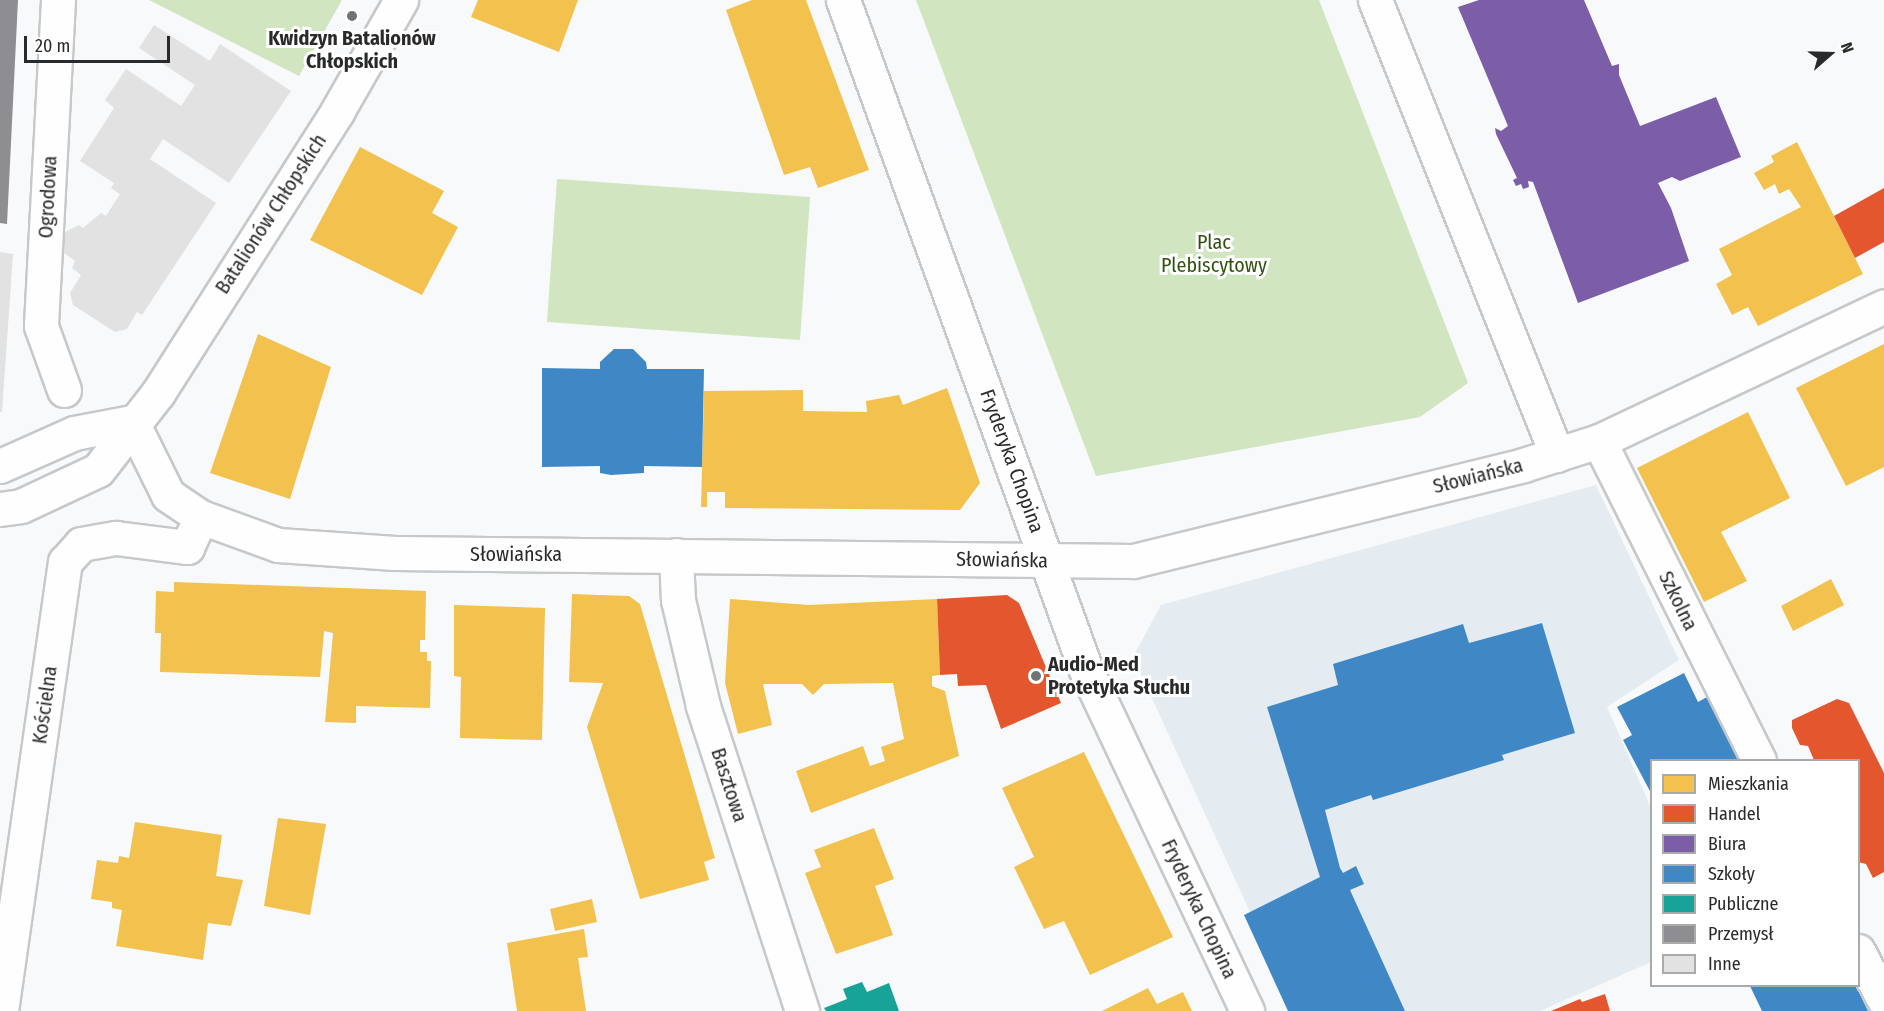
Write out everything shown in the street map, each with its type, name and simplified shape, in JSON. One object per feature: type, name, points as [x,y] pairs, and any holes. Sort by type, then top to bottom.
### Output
[{"type":"street","name":"Ogrodowa","points":[[58,0],[41,327],[64,390]]},
{"type":"street","name":"Batalionów Chłopskich","points":[[0,509],[21,506],[98,470],[132,422],[158,393],[338,110],[401,0]]},
{"type":"street","name":"Fryderyka Chopina","points":[[843,0],[1086,670],[1246,1011]]},
{"type":"street","points":[[1375,0],[1557,455]]},
{"type":"street","name":"Słowiańska","points":[[132,422],[168,495],[201,517],[278,545],[395,553],[1133,561],[1557,455],[1599,441],[1884,306]]},
{"type":"street","points":[[0,466],[74,433],[132,422]]},
{"type":"street","name":"Szkolna","points":[[1599,441],[1758,759]]},
{"type":"street","name":"Kościelna","points":[[1,1011],[65,562],[81,544],[116,538],[187,547],[201,517]]},
{"type":"street","name":"Basztowa","points":[[676,555],[678,600],[703,706],[802,1011]]},
{"type":"street","points":[[1860,955],[1884,1000]]},
{"type":"shaded area","points":[[1596,485],[1679,660],[1607,707],[1650,806],[1650,962],[1540,1011],[1291,1011],[1250,912],[1133,657],[1161,605]]},
{"type":"green space","points":[[149,0],[342,0],[299,76]]},
{"type":"green space","name":"Plac Plebiscytowy","points":[[916,0],[1319,0],[1468,383],[1420,417],[1096,476]]},
{"type":"green space","points":[[557,179],[810,197],[800,340],[547,322]]},
{"type":"building: Mieszkania","points":[[478,0],[578,0],[559,52],[471,17]]},
{"type":"building: Mieszkania","points":[[752,0],[806,0],[869,170],[818,188],[810,167],[784,175],[726,10]]},
{"type":"building: Mieszkania","points":[[1797,142],[1863,274],[1758,326],[1748,307],[1732,315],[1716,284],[1732,275],[1719,249],[1801,207],[1789,189],[1779,194],[1775,184],[1764,190],[1754,173],[1774,162],[1771,156]]},
{"type":"building: Mieszkania","points":[[360,147],[444,191],[432,213],[458,227],[422,295],[310,240]]},
{"type":"building: Mieszkania","points":[[258,334],[331,367],[290,499],[210,473]]},
{"type":"building: Mieszkania","points":[[1884,344],[1884,467],[1846,486],[1796,388]]},
{"type":"building: Mieszkania","points":[[947,388],[980,483],[960,510],[725,508],[725,492],[707,492],[707,507],[701,507],[704,391],[803,390],[803,411],[867,412],[866,401],[899,395],[903,405]]},
{"type":"building: Mieszkania","points":[[1748,412],[1790,498],[1721,532],[1747,581],[1704,602],[1637,468]]},
{"type":"building: Mieszkania","points":[[1831,579],[1844,605],[1793,631],[1781,606]]},
{"type":"building: Mieszkania","points":[[174,582],[426,591],[425,640],[420,640],[420,652],[427,652],[427,661],[431,661],[430,708],[356,706],[356,723],[325,722],[333,633],[324,631],[320,677],[160,672],[161,633],[155,633],[156,591],[174,592]]},
{"type":"building: Mieszkania","points":[[572,594],[629,596],[640,604],[715,858],[704,862],[709,880],[640,899],[587,727],[603,683],[569,682]]},
{"type":"building: Mieszkania","points":[[730,599],[809,605],[937,599],[940,675],[932,676],[932,686],[945,691],[959,756],[811,813],[796,771],[863,746],[870,766],[885,761],[881,747],[904,739],[893,683],[824,684],[813,695],[802,684],[763,684],[772,725],[738,734],[725,683]]},
{"type":"building: Mieszkania","points":[[454,605],[545,608],[542,740],[460,738],[461,677],[454,676]]},
{"type":"building: Mieszkania","points":[[1084,752],[1173,937],[1090,975],[1064,921],[1044,929],[1014,867],[1034,857],[1002,788]]},
{"type":"building: Mieszkania","points":[[278,818],[326,824],[310,915],[264,906]]},
{"type":"building: Mieszkania","points":[[135,822],[222,835],[216,876],[243,880],[231,926],[208,923],[203,960],[116,946],[122,910],[112,908],[112,902],[91,899],[97,860],[118,863],[119,856],[129,858]]},
{"type":"building: Mieszkania","points":[[874,828],[894,879],[875,886],[893,935],[836,954],[805,873],[821,867],[814,850]]},
{"type":"building: Mieszkania","points":[[592,899],[597,922],[555,931],[550,909]]},
{"type":"building: Mieszkania","points":[[584,929],[588,957],[578,958],[586,1011],[517,1011],[507,943]]},
{"type":"building: Mieszkania","points":[[1148,988],[1157,1004],[1183,992],[1192,1011],[1102,1011]]},
{"type":"building: Handel","points":[[1884,188],[1884,242],[1855,258],[1834,216]]},
{"type":"building: Handel","points":[[1007,595],[1019,603],[1061,703],[1001,729],[986,685],[958,686],[957,674],[940,675],[937,599]]},
{"type":"building: Handel","points":[[1837,699],[1849,703],[1884,773],[1884,872],[1873,878],[1866,864],[1860,862],[1860,759],[1814,759],[1808,746],[1800,745],[1792,728],[1792,720]]},
{"type":"building: Handel","points":[[1605,994],[1610,1011],[1551,1011],[1580,999],[1582,1002]]},
{"type":"building: Biura","points":[[1479,0],[1584,0],[1612,66],[1619,64],[1619,75],[1640,126],[1716,97],[1741,157],[1680,181],[1672,177],[1658,183],[1671,208],[1689,261],[1578,303],[1533,182],[1528,181],[1529,187],[1523,189],[1521,184],[1516,186],[1513,180],[1517,178],[1496,134],[1495,128],[1501,131],[1508,126],[1458,7]]},
{"type":"building: Szkoły","points":[[614,349],[633,349],[646,362],[647,369],[704,369],[702,467],[644,466],[644,473],[611,475],[600,473],[600,466],[542,467],[542,368],[600,369],[600,362]]},
{"type":"building: Szkoły","points":[[1542,623],[1575,733],[1502,755],[1504,760],[1373,800],[1371,795],[1325,810],[1340,868],[1343,873],[1356,866],[1364,884],[1350,890],[1405,1011],[1288,1011],[1244,915],[1320,877],[1267,707],[1338,685],[1333,664],[1463,624],[1469,643]]},
{"type":"building: Szkoły","points":[[1684,673],[1698,702],[1707,697],[1740,759],[1650,759],[1650,791],[1623,740],[1632,735],[1617,707]]},
{"type":"building: Szkoły","points":[[1750,987],[1856,987],[1868,1011],[1762,1011]]},
{"type":"building: Publiczne","points":[[862,982],[867,992],[889,983],[899,1011],[826,1011],[824,1008],[847,999],[843,989]]},
{"type":"building: Przemysł","points":[[0,0],[18,0],[7,224],[0,223]]},
{"type":"building: Inne","points":[[154,25],[210,61],[220,44],[291,91],[229,183],[163,139],[150,159],[216,203],[142,315],[137,312],[127,329],[115,332],[73,305],[70,293],[81,275],[72,268],[75,261],[61,251],[63,233],[79,225],[83,228],[101,213],[106,216],[120,194],[111,188],[114,183],[80,161],[114,108],[105,100],[126,69],[181,106],[195,85],[139,48]]},
{"type":"building: Inne","points":[[0,252],[13,254],[2,412],[0,412]]},
{"type":"place","name":"Kwidzyn Batalionów Chłopskich","points":[[352,16]]},
{"type":"place","name":"Audio-Med Protetyka Słuchu","points":[[1036,676]]}]
